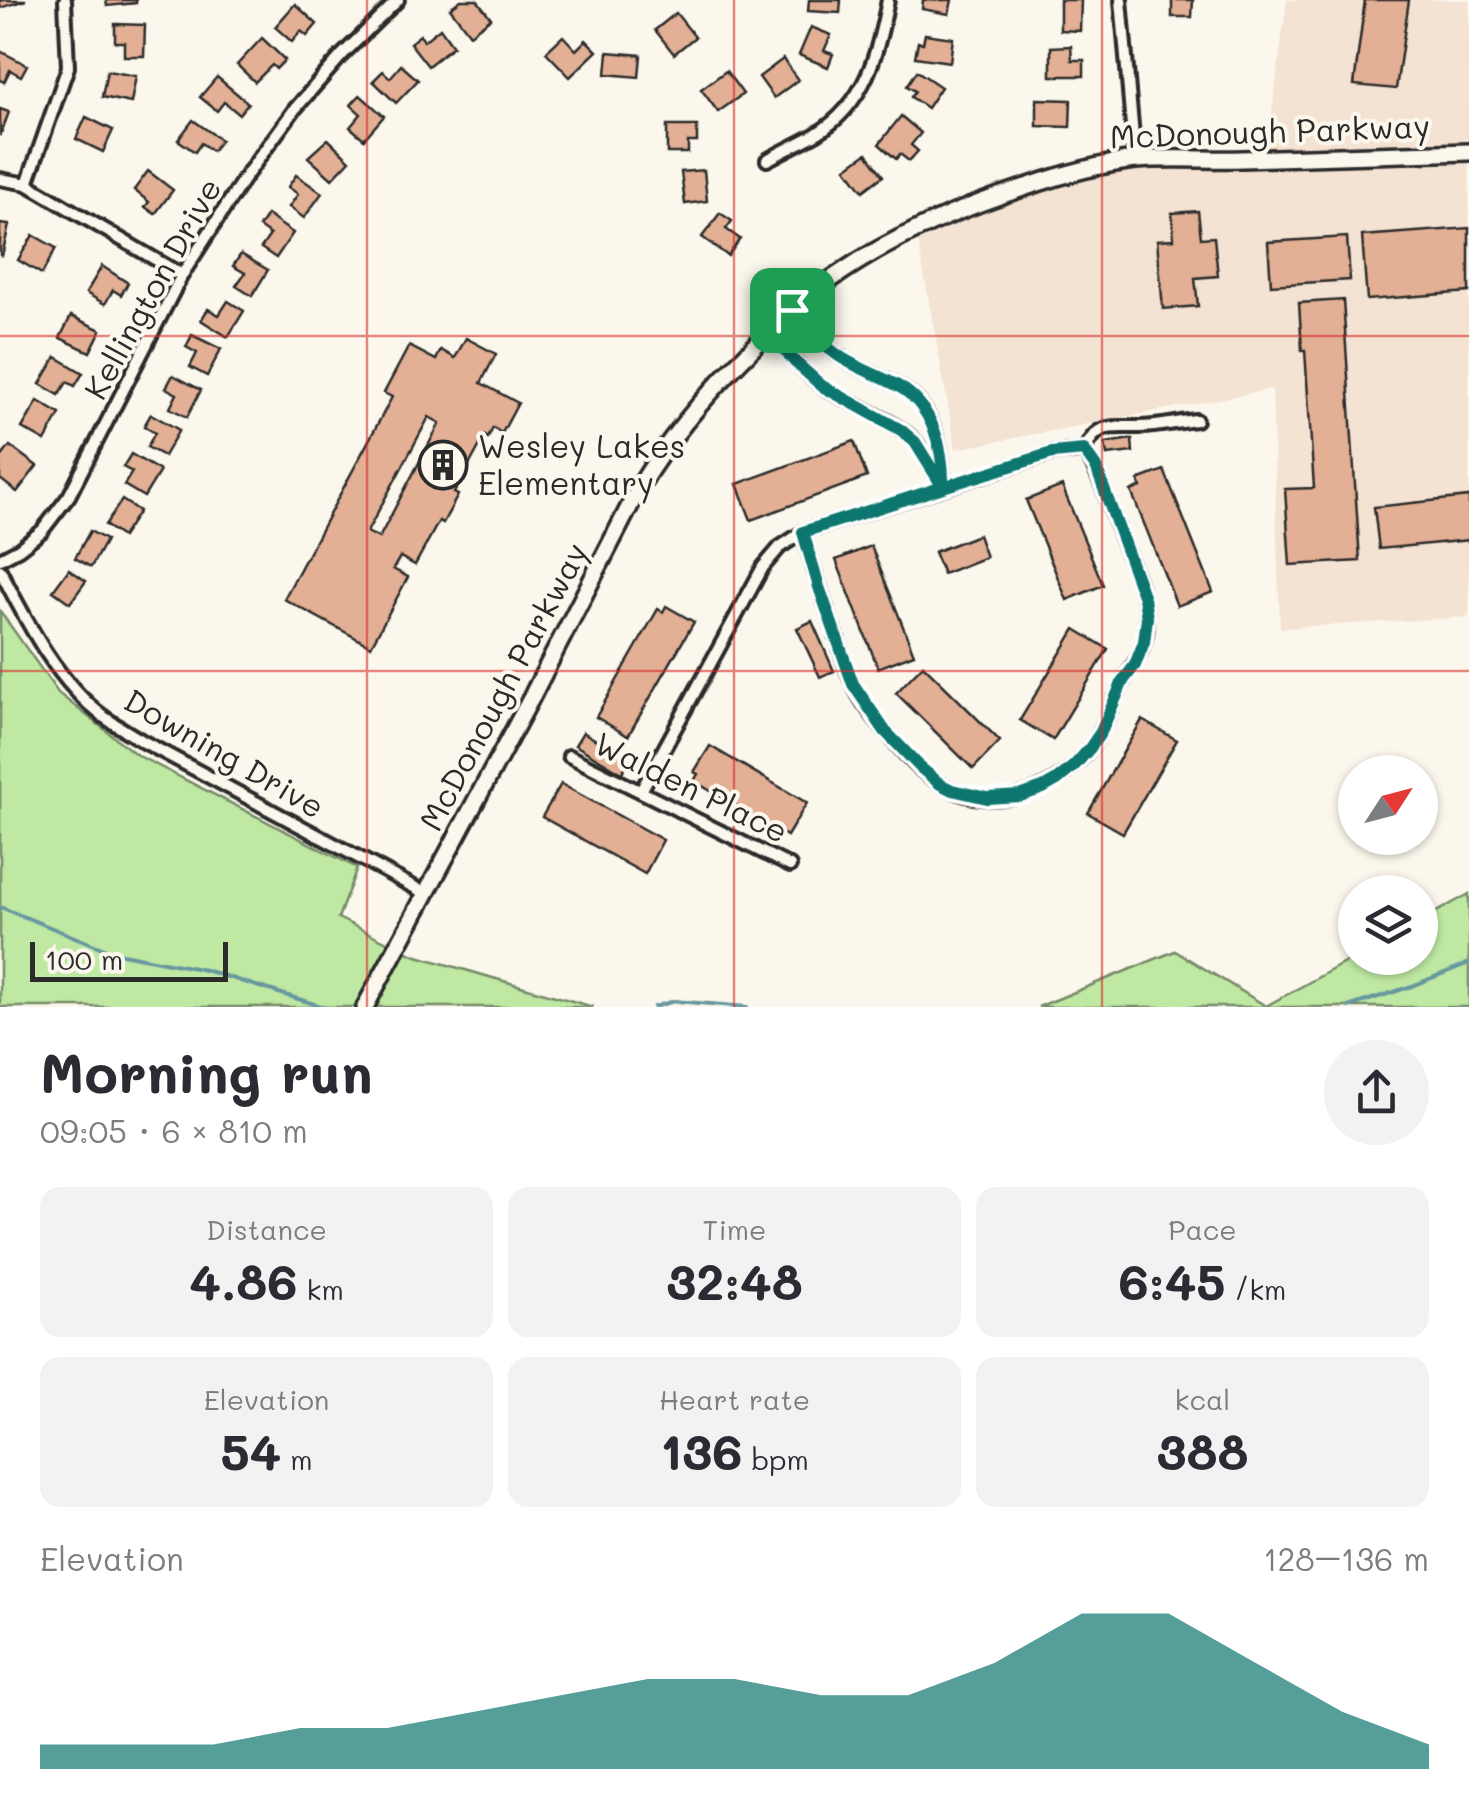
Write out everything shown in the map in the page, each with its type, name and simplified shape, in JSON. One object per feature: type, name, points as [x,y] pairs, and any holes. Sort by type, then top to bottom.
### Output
[{"type":"street","points":[[27,184],[68,67],[65,0]]},
{"type":"street","name":"Kellington Drive","points":[[0,559],[42,531],[69,496],[182,275],[243,180],[294,110],[398,0]]},
{"type":"street","points":[[766,160],[818,132],[856,99],[879,45],[888,0]]},
{"type":"street","points":[[1121,0],[1134,160]]},
{"type":"street","name":"McDonough Parkway","points":[[365,1007],[658,456],[708,394],[792,310],[859,260],[907,233],[974,203],[1087,169],[1134,160],[1469,152]]},
{"type":"street","points":[[0,179],[27,184],[182,275]]},
{"type":"street","points":[[792,310],[827,348],[912,395],[928,414],[944,468],[943,487]]},
{"type":"street","points":[[769,332],[816,381],[901,430],[921,450],[943,487]]},
{"type":"street","points":[[1084,450],[1091,438],[1108,426],[1140,427],[1196,420]]},
{"type":"street","points":[[921,450],[937,442]]},
{"type":"street","points":[[641,791],[763,567],[780,546],[803,532],[943,487],[1052,453],[1084,450]]},
{"type":"street","points":[[803,532],[853,684],[885,731],[921,768],[952,790],[987,798],[1029,793],[1057,780],[1090,748],[1123,681],[1138,660],[1146,632],[1144,598],[1096,467],[1084,450]]},
{"type":"street","name":"Downing Drive","points":[[0,570],[45,651],[76,692],[103,716],[144,742],[425,893]]},
{"type":"street","name":"Walden Place","points":[[569,756],[790,866]]},
{"type":"shaded area","points":[[1287,0],[1469,0],[1469,617],[1280,628],[1272,389],[956,449],[916,230],[1130,156],[1265,166]]},
{"type":"green space","points":[[0,611],[58,693],[137,755],[357,868],[338,918],[414,955],[593,1007],[0,1007]]},
{"type":"green space","points":[[1469,894],[1469,1007],[1038,1007],[1175,951],[1266,1006],[1338,966],[1338,975],[1438,975],[1438,911]]},
{"type":"building","points":[[0,0],[26,0],[0,8]]},
{"type":"building","points":[[106,0],[136,0],[136,3],[107,6]]},
{"type":"building","points":[[461,0],[477,0],[491,18],[470,34],[450,8]]},
{"type":"building","points":[[809,0],[841,0],[840,13],[808,11]]},
{"type":"building","points":[[923,0],[952,0],[949,14],[922,9]]},
{"type":"building","points":[[1060,0],[1081,0],[1080,31],[1060,30]]},
{"type":"building","points":[[1172,0],[1193,0],[1192,17],[1172,17]]},
{"type":"building","points":[[1365,0],[1409,0],[1396,89],[1354,85]]},
{"type":"building","points":[[295,4],[317,24],[307,36],[301,31],[292,42],[275,27]]},
{"type":"building","points":[[676,13],[695,37],[674,54],[655,30]]},
{"type":"building","points":[[115,24],[145,25],[144,56],[124,56],[124,42],[115,42]]},
{"type":"building","points":[[811,27],[831,35],[824,51],[833,54],[828,67],[799,55]]},
{"type":"building","points":[[440,28],[453,46],[428,66],[410,43],[420,35],[424,41]]},
{"type":"building","points":[[925,34],[953,38],[950,62],[915,57],[918,42],[923,43]]},
{"type":"building","points":[[563,36],[576,50],[586,40],[597,51],[570,77],[546,52]]},
{"type":"building","points":[[262,38],[285,60],[276,69],[272,65],[255,82],[237,65]]},
{"type":"building","points":[[1071,46],[1072,60],[1084,60],[1084,76],[1051,76],[1051,47]]},
{"type":"building","points":[[0,51],[27,65],[21,76],[10,70],[4,82],[0,80]]},
{"type":"building","points":[[608,52],[641,55],[639,77],[606,74]]},
{"type":"building","points":[[783,59],[798,80],[774,98],[759,77]]},
{"type":"building","points":[[401,65],[418,80],[396,103],[373,81],[383,71],[390,78]]},
{"type":"building","points":[[107,71],[136,76],[131,103],[102,97]]},
{"type":"building","points":[[726,71],[743,94],[718,112],[701,89]]},
{"type":"building","points":[[917,71],[941,87],[927,108],[911,97],[915,91],[907,86]]},
{"type":"building","points":[[217,77],[248,103],[239,114],[224,102],[217,111],[200,97]]},
{"type":"building","points":[[360,95],[384,116],[364,139],[350,127],[361,114],[351,105]]},
{"type":"building","points":[[1037,99],[1071,100],[1070,127],[1037,126]]},
{"type":"building","points":[[0,109],[9,112],[0,136]]},
{"type":"building","points":[[901,116],[921,133],[911,145],[918,151],[909,161],[900,154],[896,159],[879,144]]},
{"type":"building","points":[[86,117],[113,130],[103,152],[76,139]]},
{"type":"building","points":[[193,120],[221,140],[212,151],[201,143],[195,152],[178,140]]},
{"type":"building","points":[[667,126],[697,126],[697,142],[688,142],[688,153],[667,153]]},
{"type":"building","points":[[328,139],[350,160],[332,179],[308,157]]},
{"type":"building","points":[[867,153],[883,176],[863,191],[846,168]]},
{"type":"building","points":[[704,170],[707,201],[685,204],[681,172]]},
{"type":"building","points":[[148,171],[173,190],[155,214],[145,207],[149,202],[134,190]]},
{"type":"building","points":[[296,175],[322,193],[304,218],[289,207],[298,194],[288,187]]},
{"type":"building","points":[[1198,211],[1201,238],[1214,237],[1218,276],[1195,278],[1198,306],[1163,309],[1157,240],[1174,239],[1172,213]]},
{"type":"building","points":[[720,213],[732,221],[726,229],[740,239],[728,256],[702,237]]},
{"type":"building","points":[[267,215],[293,233],[276,258],[261,248],[270,235],[259,227]]},
{"type":"building","points":[[0,224],[9,225],[2,256],[0,255]]},
{"type":"building","points":[[1469,228],[1469,292],[1367,300],[1362,236]]},
{"type":"building","points":[[33,235],[56,248],[42,274],[18,260]]},
{"type":"building","points":[[1347,237],[1350,280],[1271,285],[1268,242]]},
{"type":"building","points":[[241,254],[268,270],[252,296],[236,286],[245,273],[233,266]]},
{"type":"building","points":[[102,266],[128,283],[121,295],[113,290],[105,304],[86,293]]},
{"type":"building","points":[[1343,300],[1360,561],[1290,565],[1285,489],[1314,488],[1299,303]]},
{"type":"building","points":[[228,301],[244,311],[228,337],[201,320],[208,309],[219,315]]},
{"type":"building","points":[[71,316],[101,330],[90,352],[60,338]]},
{"type":"building","points":[[192,335],[221,349],[207,376],[190,367],[197,353],[186,347]]},
{"type":"building","name":"Wesley Lakes Elementary","points":[[466,338],[496,354],[481,383],[518,403],[502,433],[493,428],[488,438],[485,436],[454,493],[458,495],[443,523],[439,521],[415,565],[400,557],[393,569],[408,577],[371,646],[284,599],[392,397],[384,393],[409,346],[436,360],[441,350],[455,358]],"holes":[[[429,417],[440,423],[379,538],[367,532]]]},
{"type":"building","points":[[56,357],[83,373],[75,386],[67,382],[59,395],[40,384]]},
{"type":"building","points":[[173,375],[201,390],[187,417],[170,408],[177,394],[166,388]]},
{"type":"building","points":[[38,401],[60,414],[45,441],[22,428]]},
{"type":"building","points":[[151,414],[179,430],[164,456],[147,447],[155,433],[144,426]]},
{"type":"building","points":[[1132,439],[1133,452],[1107,455],[1105,443]]},
{"type":"building","points":[[854,441],[867,477],[751,520],[737,484]]},
{"type":"building","points":[[10,446],[37,466],[17,492],[0,479],[0,459]]},
{"type":"building","points":[[131,454],[160,471],[144,497],[124,485],[132,472],[123,467]]},
{"type":"building","points":[[1164,470],[1213,592],[1177,606],[1131,491],[1141,487],[1138,480]]},
{"type":"building","points":[[1062,486],[1103,585],[1067,600],[1026,500]]},
{"type":"building","points":[[1469,497],[1469,540],[1379,549],[1374,507]]},
{"type":"building","points":[[122,500],[139,511],[122,537],[105,525]]},
{"type":"building","points":[[90,531],[106,540],[91,567],[75,558]]},
{"type":"building","points":[[978,535],[986,557],[943,574],[934,552]]},
{"type":"building","points":[[871,546],[914,654],[878,668],[836,560]]},
{"type":"building","points":[[69,569],[86,581],[70,603],[53,591]]},
{"type":"building","points":[[666,606],[694,622],[628,736],[596,717],[658,609],[663,612]]},
{"type":"building","points":[[812,621],[834,671],[820,677],[797,628]]},
{"type":"building","points":[[1075,629],[1108,649],[1053,740],[1020,720]]},
{"type":"building","points":[[923,665],[1000,741],[973,769],[896,693]]},
{"type":"building","points":[[1142,720],[1177,740],[1123,833],[1088,813]]},
{"type":"building","points":[[583,732],[629,760],[622,773],[575,745]]},
{"type":"building","points":[[710,746],[807,803],[787,836],[694,781],[698,774],[694,772]]},
{"type":"building","points":[[561,784],[663,840],[645,874],[542,817]]},
{"type":"waterway","points":[[0,907],[112,952],[205,970],[324,1007]]},
{"type":"waterway","points":[[1348,1007],[1469,963]]},
{"type":"waterway","points":[[654,1007],[674,1001],[747,1007]]},
{"type":"place","name":"Wesley Lakes Elementary","points":[[443,465]]},
{"type":"route","points":[[792,310],[769,332],[822,386],[901,430],[915,442],[943,487],[803,532],[853,684],[896,744],[952,790],[978,797],[1006,798],[1052,783],[1074,766],[1097,738],[1123,681],[1135,665],[1146,632],[1144,598],[1096,467],[1084,450],[1052,453],[943,487],[944,468],[934,428],[918,401],[899,386],[827,348],[792,310]]}]
